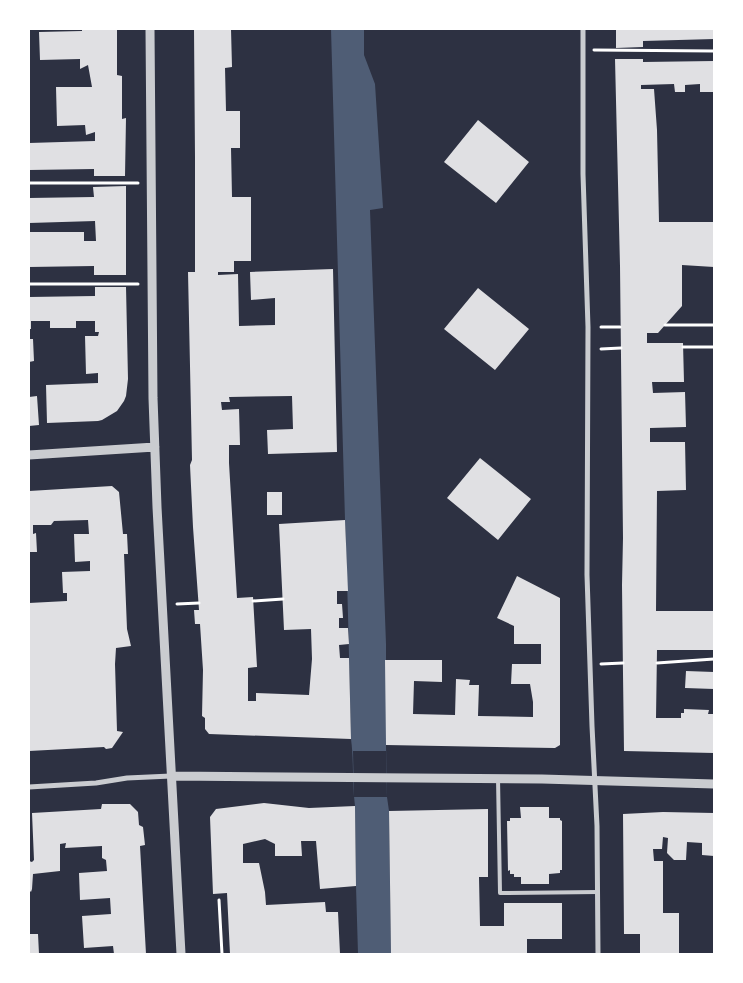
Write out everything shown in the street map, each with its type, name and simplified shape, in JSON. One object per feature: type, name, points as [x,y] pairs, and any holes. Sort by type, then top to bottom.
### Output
[{"type":"street","points":[[150,29],[153,398],[171,776],[182,954]]},
{"type":"street","points":[[583,29],[583,174],[588,327],[587,575],[597,826],[598,954]]},
{"type":"street","points":[[29,455],[155,447]]},
{"type":"street","points":[[29,786],[96,783],[127,778],[171,776],[498,778],[714,784]]},
{"type":"lane","points":[[498,778],[500,893],[598,892]]},
{"type":"path","points":[[583,50],[714,51]]},
{"type":"path","points":[[29,183],[152,183]]},
{"type":"path","points":[[29,284],[153,284]]},
{"type":"path","points":[[665,325],[714,325]]},
{"type":"path","points":[[588,327],[620,326]]},
{"type":"path","points":[[683,347],[714,346]]},
{"type":"path","points":[[588,349],[620,348]]},
{"type":"path","points":[[253,601],[283,599]]},
{"type":"path","points":[[163,605],[199,603]]},
{"type":"path","points":[[657,663],[714,659]]},
{"type":"path","points":[[591,664],[623,663]]},
{"type":"path","points":[[219,900],[222,954]]},
{"type":"water","points":[[331,29],[364,29],[364,55],[375,84],[383,208],[370,210],[386,644],[386,745],[391,954],[358,954]]},
{"type":"pier","points":[[353,751],[386,751],[387,797],[354,797]]},
{"type":"building","points":[[82,29],[117,29],[117,75],[122,76],[122,119],[126,118],[125,176],[94,176],[94,169],[29,170],[29,143],[95,141],[95,132],[86,135],[85,125],[57,126],[56,87],[92,87],[88,65],[80,69],[80,59],[40,60],[39,32],[82,31]]},
{"type":"building","points":[[194,29],[231,29],[232,67],[225,68],[226,111],[240,111],[240,148],[231,148],[232,197],[251,197],[251,261],[234,261],[234,272],[218,272],[218,275],[238,274],[239,326],[275,325],[275,298],[251,300],[250,272],[333,269],[337,452],[268,454],[267,430],[293,429],[292,396],[229,397],[230,402],[221,402],[222,410],[239,409],[240,445],[229,445],[229,463],[237,598],[253,597],[257,667],[248,668],[248,701],[256,701],[256,693],[309,695],[312,659],[311,629],[284,630],[279,524],[345,520],[348,591],[337,591],[337,604],[342,604],[343,618],[339,618],[339,628],[348,628],[349,644],[339,645],[340,658],[349,658],[351,739],[209,734],[205,729],[205,718],[202,716],[203,670],[200,624],[195,624],[194,610],[199,610],[190,465],[192,460],[188,272],[195,272]]},
{"type":"building","points":[[616,29],[714,29],[714,39],[643,41],[643,47],[616,48]]},
{"type":"building","points":[[615,59],[643,59],[643,62],[714,61],[714,92],[700,92],[700,84],[685,85],[685,92],[675,92],[674,84],[641,85],[641,89],[654,89],[659,222],[714,222],[714,267],[682,265],[682,306],[658,333],[647,333],[647,343],[683,343],[684,382],[652,382],[653,393],[685,392],[686,427],[650,428],[650,442],[685,442],[686,490],[657,491],[656,611],[714,611],[714,650],[657,650],[656,718],[681,718],[681,713],[684,713],[684,709],[709,710],[708,714],[714,714],[714,753],[624,751],[620,266]]},
{"type":"building","points":[[478,120],[529,162],[496,203],[444,162]]},
{"type":"building","points":[[126,186],[126,275],[94,275],[94,266],[29,267],[29,232],[84,232],[84,241],[96,241],[95,221],[29,223],[29,198],[94,197],[93,187]]},
{"type":"building","points":[[95,287],[126,287],[128,379],[126,396],[117,411],[102,420],[47,423],[46,385],[98,383],[98,373],[86,374],[85,336],[98,336],[99,332],[95,332],[95,321],[76,321],[76,328],[50,328],[50,321],[31,321],[31,329],[29,329],[29,297],[95,296]]},
{"type":"building","points":[[478,288],[529,329],[495,370],[444,329]]},
{"type":"building","points":[[29,339],[33,339],[34,361],[29,362]]},
{"type":"building","points":[[37,396],[39,425],[29,426],[29,397]]},
{"type":"building","points":[[480,458],[531,499],[498,540],[447,498]]},
{"type":"building","points":[[112,486],[119,492],[123,534],[127,534],[128,554],[124,554],[127,629],[131,646],[116,648],[115,664],[117,731],[123,732],[112,748],[29,751],[29,603],[67,601],[67,593],[63,593],[62,572],[90,571],[90,561],[75,562],[74,534],[89,534],[88,520],[54,521],[51,525],[33,525],[33,534],[36,533],[37,552],[29,552],[29,491]]},
{"type":"building","points":[[267,492],[282,492],[282,515],[267,515]]},
{"type":"building","points":[[517,576],[560,598],[560,745],[555,748],[386,745],[385,660],[442,660],[442,682],[414,681],[413,714],[455,715],[456,679],[470,680],[469,685],[479,685],[478,716],[533,717],[530,684],[511,684],[512,664],[541,664],[541,644],[514,644],[514,626],[497,618]]},
{"type":"building","points":[[686,671],[714,672],[714,689],[685,688]]},
{"type":"building","points":[[264,803],[309,808],[355,806],[356,886],[320,889],[316,841],[301,841],[302,856],[275,856],[275,844],[265,839],[243,844],[243,863],[259,863],[266,905],[325,902],[326,912],[338,912],[340,954],[230,954],[227,893],[213,894],[210,817],[216,809]]},
{"type":"building","points":[[102,804],[130,804],[138,812],[139,825],[143,827],[145,845],[140,846],[146,954],[114,954],[113,946],[84,948],[82,916],[111,914],[110,898],[80,900],[79,873],[107,871],[106,860],[102,858],[102,846],[65,848],[66,843],[60,844],[60,871],[33,874],[31,892],[29,890],[29,861],[32,862],[34,860],[32,813],[101,809]]},
{"type":"building","points":[[520,807],[549,807],[549,818],[560,818],[562,821],[562,870],[560,870],[560,873],[549,874],[549,884],[521,884],[521,877],[514,877],[514,874],[510,874],[510,870],[508,871],[507,821],[510,821],[510,818],[521,818]]},
{"type":"building","points":[[488,809],[488,877],[479,877],[480,926],[504,926],[504,903],[562,903],[562,939],[527,939],[527,954],[391,954],[389,811]]},
{"type":"building","points":[[663,812],[714,813],[714,856],[702,855],[702,843],[687,842],[686,860],[674,860],[667,853],[668,838],[663,837],[662,849],[653,849],[654,861],[663,861],[663,913],[679,913],[679,954],[640,954],[640,934],[624,934],[623,814]]},
{"type":"building","points":[[29,934],[38,934],[39,954],[29,954]]}]
